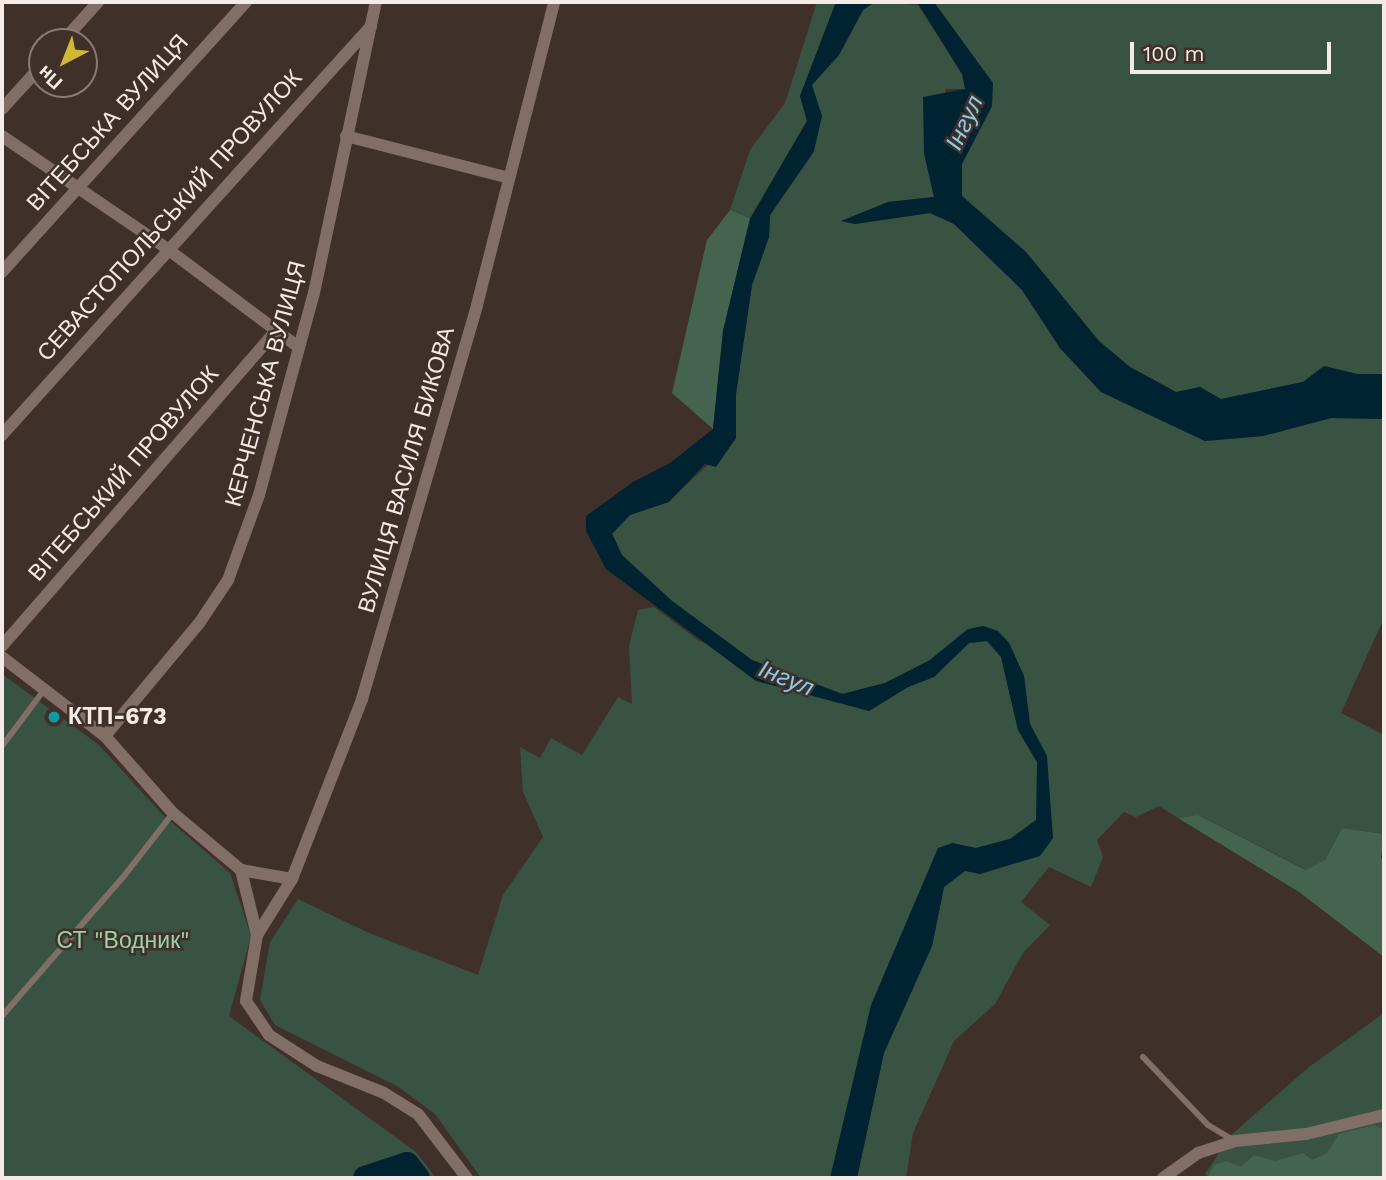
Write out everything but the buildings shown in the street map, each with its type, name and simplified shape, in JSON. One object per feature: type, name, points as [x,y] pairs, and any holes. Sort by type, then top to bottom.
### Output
[{"type":"street","points":[[75,28],[98,2]]},
{"type":"street","name":"ВІТЕБСЬКА ВУЛИЦЯ","points":[[2,272],[246,2]]},
{"type":"street","name":"КЕРЧЕНСЬКА ВУЛИЦЯ","points":[[105,736],[200,622],[228,580],[259,495],[337,195],[346,136],[376,2]]},
{"type":"street","name":"ВУЛИЦЯ ВАСИЛЯ БИКОВА","points":[[257,935],[292,879],[362,699],[509,178],[554,2]]},
{"type":"street","name":"СЕВАСТОПОЛЬСЬКИЙ ПРОВУЛОК","points":[[2,435],[166,248],[371,26]]},
{"type":"street","points":[[2,109],[28,80]]},
{"type":"street","points":[[2,136],[166,248],[297,346]]},
{"type":"street","points":[[346,136],[509,178]]},
{"type":"street","name":"ВІТЕБСЬКИЙ ПРОВУЛОК","points":[[2,646],[278,330]]},
{"type":"street","points":[[2,657],[105,736],[173,813],[241,870],[292,879]]},
{"type":"street","points":[[241,870],[257,935],[247,1001],[269,1035],[317,1066],[384,1093],[418,1114],[467,1178]]},
{"type":"street","points":[[1163,1178],[1198,1153],[1235,1142],[1306,1134],[1384,1115]]},
{"type":"lane","points":[[2,746],[44,690]]},
{"type":"lane","points":[[2,1016],[124,877],[173,813]]},
{"type":"lane","points":[[1143,1057],[1208,1125],[1235,1142]]},
{"type":"green space","points":[[817,2],[836,2],[800,96],[807,121],[750,218],[730,210],[750,150],[785,103]]},
{"type":"green space","points":[[875,2],[918,5],[962,74],[966,89],[946,89],[924,153],[934,197],[888,202],[842,221],[855,224],[930,213],[954,224],[1022,290],[1060,348],[1101,392],[1205,441],[1263,436],[1331,418],[1384,419],[1384,618],[1341,713],[1384,735],[1384,834],[1342,828],[1325,860],[1307,870],[1198,815],[1178,818],[1159,806],[1136,817],[1124,812],[1097,840],[1103,857],[1091,887],[1049,867],[1021,902],[1050,925],[1023,953],[995,1004],[954,1041],[913,1133],[906,1178],[857,1178],[884,1053],[932,946],[944,887],[965,871],[1039,856],[1047,756],[1030,724],[1024,676],[1009,643],[968,629],[930,660],[885,683],[843,694],[752,660],[672,601],[622,555],[612,533],[630,515],[669,501],[736,439],[736,394],[752,285],[769,237],[770,215],[814,152],[811,85],[839,55],[863,10]]},
{"type":"green space","points":[[934,2],[1384,2],[1384,374],[1357,374],[1324,366],[1303,382],[1221,399],[1200,387],[1176,392],[1130,367],[1099,341],[1026,252],[962,196],[962,164],[992,106]]},
{"type":"green space","points":[[730,210],[750,218],[723,331],[713,429],[672,393],[707,240]]},
{"type":"green space","points":[[654,607],[699,641],[869,711],[908,687],[934,677],[969,643],[987,641],[1001,657],[1018,730],[1037,762],[1037,820],[1010,839],[976,848],[952,843],[851,1103],[830,1178],[481,1178],[435,1114],[397,1086],[275,1025],[260,1000],[270,942],[298,899],[369,933],[478,975],[503,895],[543,837],[523,792],[520,747],[540,758],[551,738],[582,755],[618,697],[632,704],[629,646],[638,610]]},
{"type":"green space","name":"СТ \"Водник\"","points":[[2,674],[99,745],[161,813],[230,873],[251,936],[229,1016],[416,1152],[436,1178],[2,1178]]},
{"type":"green space","points":[[1198,815],[1306,870],[1325,860],[1342,828],[1384,834],[1381,859],[1384,858],[1384,957],[1299,892],[1178,818]]},
{"type":"green space","points":[[1384,1013],[1384,1178],[1208,1178],[1205,1174],[1231,1135],[1309,1067]]},
{"type":"green space","points":[[1374,1125],[1384,1129],[1384,1178],[1207,1178],[1214,1165],[1226,1161],[1241,1167],[1254,1155],[1275,1161],[1303,1153],[1312,1160],[1327,1153],[1339,1134]]},
{"type":"water","name":"Інгул","points":[[836,2],[875,2],[863,10],[839,55],[812,85],[822,116],[814,151],[770,215],[769,237],[752,285],[736,394],[736,438],[716,467],[705,464],[669,502],[630,515],[612,534],[622,555],[672,601],[752,660],[842,694],[885,683],[930,660],[968,629],[983,626],[998,631],[1009,643],[1024,676],[1030,724],[1047,756],[1053,838],[1040,856],[980,874],[965,871],[944,887],[932,946],[884,1053],[857,1178],[830,1178],[871,1005],[938,848],[952,843],[976,848],[1010,839],[1036,820],[1037,762],[1018,730],[1001,657],[987,641],[969,643],[934,677],[908,687],[869,711],[756,681],[606,569],[586,531],[586,516],[633,482],[670,463],[713,429],[723,331],[750,219],[807,121],[800,96]]},
{"type":"water","name":"Інгул","points":[[911,2],[934,2],[993,83],[992,106],[962,164],[962,196],[1026,252],[1099,341],[1130,367],[1176,392],[1200,387],[1221,399],[1303,382],[1324,366],[1357,374],[1384,374],[1384,419],[1331,418],[1263,436],[1205,441],[1101,392],[1060,348],[1022,290],[954,224],[930,213],[855,224],[841,221],[888,202],[934,197],[924,153],[923,97],[965,89],[962,74],[919,5]]},
{"type":"waterway","points":[[365,1178],[407,1164],[418,1178]]},
{"type":"place","name":"КТП-673","points":[[54,717]]}]
